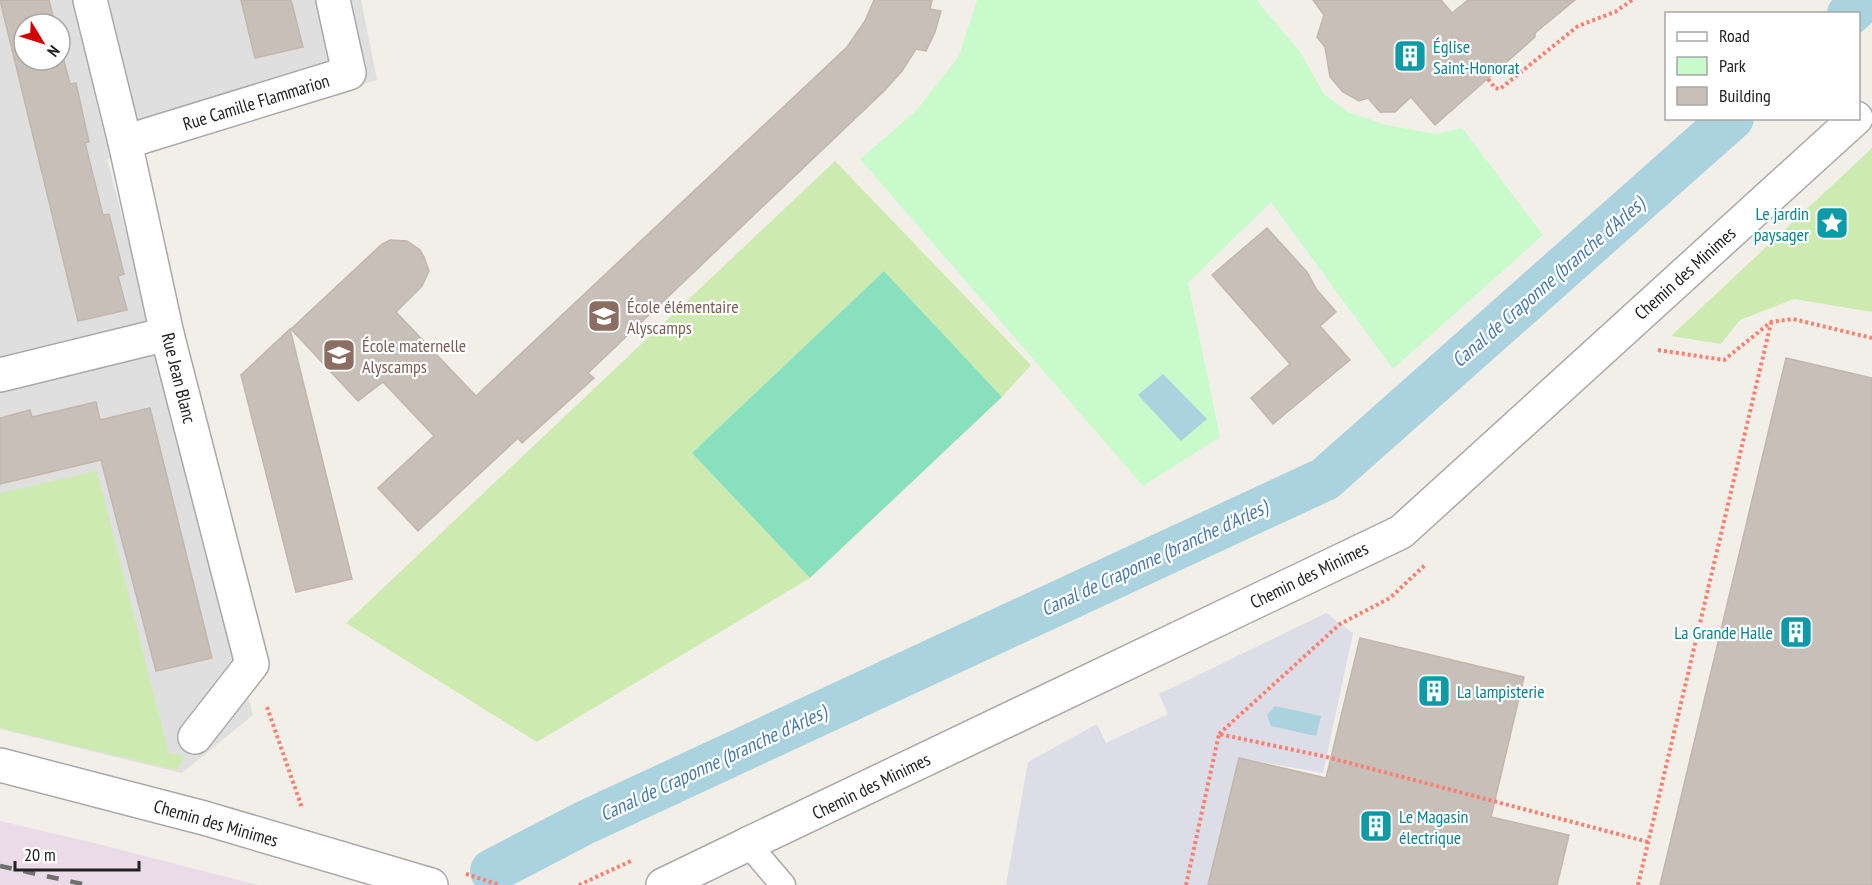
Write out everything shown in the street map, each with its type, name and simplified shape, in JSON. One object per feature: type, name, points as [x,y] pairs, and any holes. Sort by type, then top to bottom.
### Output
[{"type":"street","name":"Rue Jean Blanc","points":[[90,0],[125,142],[167,334],[252,664]]},
{"type":"street","name":"Rue Camille Flammarion","points":[[125,142],[349,73],[333,0]]},
{"type":"street","name":"Chemin des Minimes","points":[[1860,114],[1872,104]]},
{"type":"street","name":"Chemin des Minimes","points":[[663,885],[1401,531],[1854,120]]},
{"type":"street","points":[[0,375],[167,334]]},
{"type":"street","points":[[195,737],[252,664]]},
{"type":"street","name":"Chemin des Minimes","points":[[0,765],[204,818],[431,885]]},
{"type":"lane","points":[[748,844],[783,885]]},
{"type":"path","points":[[1488,79],[1495,88],[1500,89],[1578,26],[1615,12],[1632,0]]},
{"type":"path","points":[[1649,358],[1658,350],[1724,360],[1772,322],[1793,319],[1872,338]]},
{"type":"path","points":[[1638,885],[1772,322]]},
{"type":"path","points":[[1186,885],[1219,734],[1340,624],[1390,598],[1433,558]]},
{"type":"path","points":[[252,664],[303,809]]},
{"type":"path","points":[[1219,734],[1327,757],[1648,842]]},
{"type":"path","points":[[462,873],[500,885]]},
{"type":"shaded area","points":[[0,0],[361,0],[377,80],[107,159],[253,715],[182,773],[0,729]]},
{"type":"shaded area","points":[[1326,613],[1353,633],[1323,773],[1239,758],[1208,885],[1006,885],[1028,762],[1097,724],[1106,743],[1168,714],[1159,694]]},
{"type":"shaded area","points":[[0,821],[94,843],[258,885],[0,885]]},
{"type":"green space","points":[[977,0],[1258,0],[1299,50],[1324,94],[1348,112],[1386,125],[1436,134],[1462,128],[1543,235],[1393,369],[1271,202],[1188,283],[1220,437],[1143,486],[860,159],[916,111],[959,56]]},
{"type":"green space","name":"Le jardin paysager","points":[[1872,148],[1872,312],[1794,299],[1740,320],[1721,344],[1671,336]]},
{"type":"green space","points":[[835,161],[1031,365],[1002,397],[884,271],[692,453],[810,578],[537,742],[346,623]]},
{"type":"green space","points":[[884,271],[1002,397],[810,578],[692,453]]},
{"type":"green space","points":[[97,471],[169,753],[184,756],[177,770],[0,728],[0,493]]},
{"type":"water","points":[[1163,374],[1207,419],[1181,441],[1138,395]]},
{"type":"water","points":[[1275,706],[1321,716],[1316,736],[1271,726],[1267,715]]},
{"type":"building","points":[[0,0],[49,0],[52,12],[12,12],[12,49]]},
{"type":"building","points":[[241,0],[291,0],[303,47],[255,58]]},
{"type":"building","points":[[874,0],[932,0],[930,9],[941,11],[926,51],[916,49],[902,71],[884,91],[588,373],[594,378],[522,443],[518,438],[418,531],[378,488],[434,436],[383,382],[358,401],[291,329],[382,244],[390,240],[407,241],[420,250],[429,271],[422,286],[396,312],[476,396],[847,47],[865,21]]},
{"type":"building","name":"Église Saint-Honorat","points":[[1313,0],[1441,0],[1452,13],[1468,0],[1575,0],[1535,33],[1535,37],[1435,125],[1411,97],[1395,112],[1380,112],[1368,98],[1359,101],[1343,92],[1330,77],[1325,47],[1317,37],[1324,15]]},
{"type":"building","points":[[17,72],[67,72],[70,84],[76,83],[89,142],[85,143],[103,215],[109,214],[124,274],[118,276],[127,310],[78,321]]},
{"type":"building","points":[[1267,228],[1307,272],[1317,290],[1336,312],[1320,326],[1350,360],[1273,424],[1251,398],[1290,364],[1212,275]]},
{"type":"building","points":[[290,329],[352,579],[296,592],[241,375]]},
{"type":"building","name":"La Grande Halle","points":[[1786,358],[1872,378],[1872,885],[1660,885]]},
{"type":"building","points":[[96,402],[100,420],[150,408],[212,658],[156,671],[101,460],[0,484],[0,418],[30,410],[32,417]]},
{"type":"building","points":[[1360,638],[1524,677],[1491,817],[1569,835],[1557,885],[1208,885],[1239,758],[1326,778]]},
{"type":"waterway","name":"Canal de Craponne (branche d'Arles)","points":[[1851,12],[1864,0]]},
{"type":"waterway","name":"Canal de Craponne (branche d'Arles)","points":[[492,871],[584,823],[1325,479],[1730,120]]},
{"type":"railway","points":[[0,866],[87,885]]},
{"type":"place","name":"Église Saint-Honorat","points":[[1410,56]]},
{"type":"place","name":"Le jardin paysager","points":[[1832,223]]},
{"type":"place","name":"École élémentaire Alyscamps","points":[[604,316]]},
{"type":"place","name":"École maternelle Alyscamps","points":[[339,355]]},
{"type":"place","name":"La Grande Halle","points":[[1796,632]]},
{"type":"place","name":"La lampisterie","points":[[1434,691]]},
{"type":"place","name":"Le Magasin électrique","points":[[1376,826]]}]
